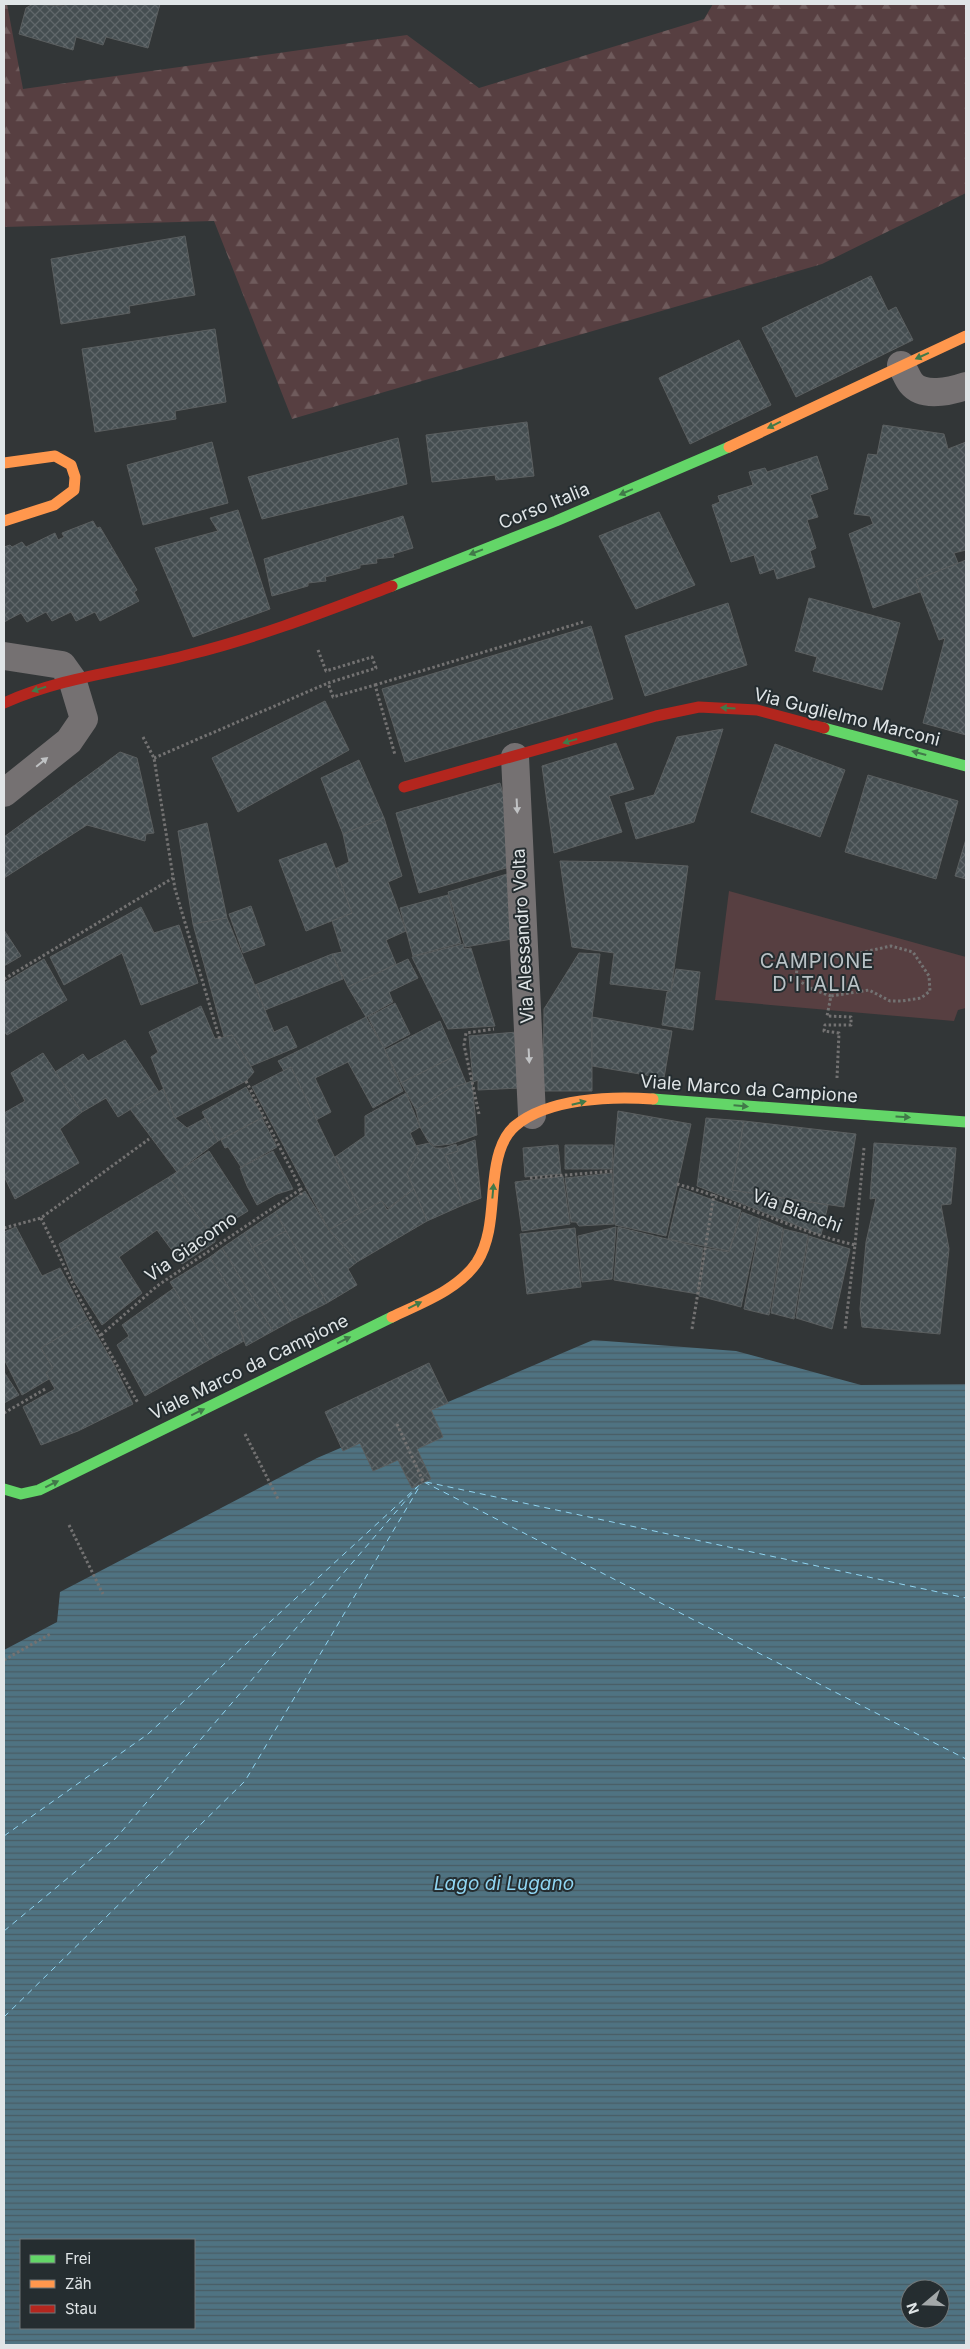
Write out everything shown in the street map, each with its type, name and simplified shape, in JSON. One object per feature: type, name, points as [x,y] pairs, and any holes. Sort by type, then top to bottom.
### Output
[{"type":"street","name":"Corso Italia","points":[[4,703],[26,693],[72,679],[191,655],[307,617],[538,528],[705,458],[966,336]]},
{"type":"street","points":[[901,365],[912,385],[928,391],[951,391],[966,386]]},
{"type":"street","points":[[4,463],[55,456],[71,465],[76,477],[74,490],[54,505],[4,520]]},
{"type":"street","points":[[4,656],[62,665],[72,679],[84,719],[69,741],[4,793]]},
{"type":"street","name":"Via Guglielmo Marconi","points":[[404,787],[515,758],[656,716],[700,707],[757,710],[966,766]]},
{"type":"street","name":"Via Alessandro Volta","points":[[515,758],[532,1115]]},
{"type":"street","name":"Viale Marco da Campione","points":[[4,1492],[21,1494],[39,1490],[437,1295],[457,1282],[477,1260],[487,1239],[500,1144],[514,1128],[532,1115],[597,1099],[618,1096],[836,1114],[966,1122]]},
{"type":"path","points":[[328,683],[333,697],[583,622]]},
{"type":"path","points":[[154,758],[328,683],[376,668],[372,657],[326,671]]},
{"type":"path","points":[[375,685],[404,787]]},
{"type":"path","points":[[143,737],[154,758],[173,878],[220,1040]]},
{"type":"path","points":[[4,980],[173,878]]},
{"type":"path","points":[[892,946],[913,952],[929,976],[930,991],[922,998],[890,1001],[869,990],[831,996],[814,990],[796,979],[798,957],[813,953],[841,958],[892,946]]},
{"type":"path","points":[[831,996],[827,1016],[851,1017],[851,1025],[824,1025],[824,1032],[839,1033],[836,1114]]},
{"type":"path","points":[[246,1081],[301,1189],[301,1196]]},
{"type":"path","points":[[855,1245],[868,1115]]},
{"type":"path","points":[[4,1228],[41,1218],[149,1139]]},
{"type":"path","points":[[494,1181],[614,1172]]},
{"type":"path","name":"Via Bianchi","points":[[677,1184],[714,1194],[819,1237],[855,1245],[845,1330]]},
{"type":"path","name":"Via Giacomo","points":[[101,1335],[157,1286],[301,1189]]},
{"type":"path","points":[[692,1329],[714,1194]]},
{"type":"path","points":[[41,1218],[80,1299],[154,1434]]},
{"type":"path","points":[[4,1413],[47,1388]]},
{"type":"path","points":[[396,1424],[423,1481]]},
{"type":"path","points":[[245,1434],[278,1499]]},
{"type":"path","points":[[69,1525],[103,1594]]},
{"type":"path","points":[[4,1660],[52,1633]]},
{"type":"green space","points":[[4,4],[7,4],[23,89],[407,35],[479,88],[704,19],[713,4],[966,4],[966,193],[822,264],[292,419],[214,221],[4,227]]},
{"type":"green space","points":[[729,891],[966,957],[966,1008],[958,1010],[954,1021],[715,1000]]},
{"type":"water","name":"Lago di Lugano","points":[[593,1340],[736,1351],[861,1385],[966,1384],[966,2345],[4,2345],[4,1650],[57,1622],[60,1592],[317,1458]]},
{"type":"building","points":[[33,4],[64,6],[65,4],[160,4],[148,48],[106,37],[103,45],[76,37],[73,50],[19,34],[26,8]]},
{"type":"building","points":[[185,236],[195,295],[129,306],[130,313],[61,324],[51,259]]},
{"type":"building","points":[[871,276],[888,311],[896,307],[913,340],[796,397],[762,328]]},
{"type":"building","points":[[215,329],[226,402],[175,411],[176,419],[95,432],[82,349]]},
{"type":"building","points":[[739,340],[771,405],[690,444],[659,378]]},
{"type":"building","points":[[527,422],[534,476],[496,480],[495,475],[432,482],[426,435]]},
{"type":"building","points":[[883,425],[944,434],[948,449],[966,442],[966,550],[954,553],[958,563],[916,580],[920,592],[873,608],[849,534],[873,524],[870,516],[854,514],[868,454],[877,455]]},
{"type":"building","points":[[398,438],[407,484],[262,519],[248,477]]},
{"type":"building","points":[[212,442],[228,503],[143,525],[127,465]]},
{"type":"building","points":[[817,456],[828,489],[810,495],[818,517],[807,520],[816,548],[810,551],[815,567],[777,579],[774,569],[760,574],[754,555],[731,562],[712,505],[720,502],[718,496],[753,485],[749,472],[765,468],[767,472]]},
{"type":"building","points":[[238,510],[270,609],[193,637],[155,548],[218,531],[210,518]]},
{"type":"building","points":[[659,512],[695,585],[636,609],[599,536]]},
{"type":"building","points":[[403,516],[413,548],[393,554],[394,557],[376,559],[377,563],[360,565],[360,568],[325,577],[326,581],[308,583],[308,586],[272,596],[264,559]]},
{"type":"building","points":[[93,521],[97,528],[100,527],[137,590],[134,592],[139,601],[100,621],[95,612],[76,621],[71,612],[52,621],[46,612],[27,622],[21,613],[4,622],[4,547],[10,545],[12,547],[22,542],[26,547],[55,533],[58,540],[64,537],[62,533]]},
{"type":"building","points":[[966,560],[966,735],[923,723],[945,638],[939,640],[916,580]]},
{"type":"building","points":[[809,598],[900,623],[882,690],[813,671],[817,657],[795,651]]},
{"type":"building","points":[[728,603],[747,665],[645,696],[625,636]]},
{"type":"building","points":[[591,626],[613,699],[405,762],[382,689]]},
{"type":"building","points":[[325,701],[349,750],[238,812],[212,758]]},
{"type":"building","points":[[723,729],[694,822],[636,839],[625,803],[654,795],[677,737]]},
{"type":"building","points":[[616,743],[634,789],[609,796],[622,832],[554,853],[542,766]]},
{"type":"building","points":[[775,744],[845,770],[820,837],[751,812]]},
{"type":"building","points":[[120,752],[137,758],[154,833],[146,834],[145,841],[87,825],[4,878],[4,837]]},
{"type":"building","points":[[359,760],[384,818],[343,834],[321,778]]},
{"type":"building","points":[[868,775],[958,801],[936,879],[845,852]]},
{"type":"building","points":[[500,783],[510,819],[513,866],[419,893],[396,813]]},
{"type":"building","points":[[384,818],[402,876],[388,882],[406,931],[386,940],[396,964],[348,987],[332,954],[342,952],[332,921],[352,913],[335,869],[349,862],[343,834]]},
{"type":"building","points":[[207,823],[227,918],[193,924],[178,831]]},
{"type":"building","points":[[966,839],[966,879],[955,876]]},
{"type":"building","points":[[326,843],[352,913],[306,931],[279,860]]},
{"type":"building","points":[[560,861],[688,866],[671,991],[610,984],[614,953],[572,947]]},
{"type":"building","points":[[507,874],[518,938],[465,947],[448,892]]},
{"type":"building","points":[[448,895],[461,943],[413,956],[400,908]]},
{"type":"building","points":[[251,906],[265,945],[243,953],[229,914]]},
{"type":"building","points":[[141,907],[154,933],[179,925],[198,983],[141,1005],[122,953],[64,985],[50,957]]},
{"type":"building","points":[[227,918],[274,1032],[287,1026],[297,1047],[251,1066],[232,1035],[224,1037],[193,924]]},
{"type":"building","points":[[4,930],[21,956],[4,966]]},
{"type":"building","points":[[463,944],[464,949],[471,948],[495,1026],[448,1029],[412,957]]},
{"type":"building","points":[[579,953],[600,954],[592,1017],[592,1091],[543,1091],[544,1009]]},
{"type":"building","points":[[332,954],[343,979],[265,1010],[255,985]]},
{"type":"building","points":[[44,959],[67,1000],[7,1035],[4,1031],[4,983]]},
{"type":"building","points":[[408,959],[418,978],[389,992],[393,1002],[366,1017],[348,987]]},
{"type":"building","points":[[676,969],[700,972],[693,1030],[662,1025],[667,992],[671,991]]},
{"type":"building","points":[[395,1003],[410,1034],[384,1048],[368,1017]]},
{"type":"building","points":[[201,1006],[215,1039],[232,1035],[254,1072],[246,1081],[175,1118],[151,1057],[158,1052],[149,1032]]},
{"type":"building","points":[[366,1017],[384,1048],[403,1091],[373,1108],[348,1062],[315,1078],[331,1112],[316,1120],[291,1067],[284,1071],[278,1061]]},
{"type":"building","points":[[592,1017],[672,1031],[664,1078],[592,1066]]},
{"type":"building","points":[[440,1021],[455,1056],[401,1083],[385,1050]]},
{"type":"building","points":[[517,1032],[520,1088],[478,1090],[478,1080],[473,1082],[469,1036]]},
{"type":"building","points":[[125,1040],[159,1092],[118,1117],[106,1098],[82,1112],[55,1072],[83,1054],[88,1061]]},
{"type":"building","points":[[43,1053],[82,1112],[60,1129],[79,1163],[15,1199],[4,1176],[4,1113],[25,1101],[11,1073]]},
{"type":"building","points":[[455,1056],[466,1083],[449,1089],[416,1110],[401,1083]]},
{"type":"building","points":[[291,1067],[362,1214],[329,1230],[252,1087]]},
{"type":"building","points":[[472,1081],[477,1135],[451,1144],[434,1146],[428,1141],[420,1127],[416,1110],[449,1089]]},
{"type":"building","points":[[246,1087],[263,1117],[218,1141],[202,1112]]},
{"type":"building","points":[[163,1089],[175,1118],[187,1128],[205,1118],[218,1141],[177,1172],[130,1109]]},
{"type":"building","points":[[406,1093],[420,1127],[410,1133],[419,1152],[408,1175],[414,1189],[388,1208],[382,1201],[362,1214],[335,1157],[365,1136],[365,1116]]},
{"type":"building","points":[[618,1111],[691,1124],[666,1236],[615,1225],[613,1168]]},
{"type":"building","points":[[262,1118],[277,1147],[241,1167],[228,1147],[225,1148],[221,1140]]},
{"type":"building","points":[[706,1118],[744,1121],[732,1190],[828,1205],[821,1235],[697,1186]]},
{"type":"building","points":[[744,1121],[856,1134],[844,1207],[732,1190]]},
{"type":"building","points":[[475,1140],[481,1198],[463,1205],[445,1155],[458,1151],[456,1147]]},
{"type":"building","points":[[429,1143],[435,1148],[444,1148],[456,1144],[458,1151],[445,1155],[463,1205],[427,1221],[407,1173],[419,1152],[416,1146]]},
{"type":"building","points":[[874,1143],[956,1148],[951,1204],[941,1205],[949,1249],[940,1334],[862,1327],[860,1309],[866,1242],[876,1198],[870,1199]]},
{"type":"building","points":[[558,1145],[561,1174],[525,1177],[523,1148]]},
{"type":"building","points":[[565,1145],[613,1145],[612,1169],[565,1169]]},
{"type":"building","points":[[209,1151],[248,1211],[211,1234],[169,1177]]},
{"type":"building","points":[[273,1151],[293,1189],[277,1194],[257,1205],[240,1168]]},
{"type":"building","points":[[612,1173],[614,1224],[579,1226],[576,1222],[571,1222],[565,1178]]},
{"type":"building","points":[[563,1176],[570,1224],[522,1231],[515,1182]]},
{"type":"building","points":[[169,1177],[211,1234],[215,1232],[215,1242],[182,1264],[157,1230],[119,1257],[142,1293],[102,1325],[74,1281],[59,1244]]},
{"type":"building","points":[[680,1188],[741,1210],[729,1251],[668,1239]]},
{"type":"building","points":[[414,1189],[427,1221],[357,1262],[329,1230],[382,1201],[387,1210]]},
{"type":"building","points":[[305,1191],[329,1230],[357,1262],[348,1269],[357,1285],[327,1303],[275,1212]]},
{"type":"building","points":[[275,1212],[286,1231],[252,1248],[244,1233]]},
{"type":"building","points":[[742,1212],[760,1219],[741,1307],[699,1296],[705,1248],[729,1252]]},
{"type":"building","points":[[761,1219],[783,1228],[769,1315],[744,1309]]},
{"type":"building","points":[[16,1227],[42,1276],[60,1268],[88,1320],[41,1348],[53,1368],[46,1373],[49,1379],[22,1395],[4,1359],[4,1232]]},
{"type":"building","points":[[616,1227],[612,1279],[582,1282],[578,1236]]},
{"type":"building","points":[[618,1227],[703,1248],[698,1294],[614,1280]]},
{"type":"building","points":[[575,1228],[581,1287],[527,1294],[520,1234]]},
{"type":"building","points":[[784,1229],[808,1235],[794,1319],[771,1313]]},
{"type":"building","points":[[286,1231],[327,1303],[293,1320],[252,1248]]},
{"type":"building","points":[[244,1233],[293,1320],[273,1331],[222,1248]]},
{"type":"building","points":[[809,1236],[850,1249],[832,1329],[796,1318]]},
{"type":"building","points":[[222,1248],[273,1331],[246,1346],[234,1312],[242,1309],[210,1257]]},
{"type":"building","points":[[210,1257],[242,1309],[234,1312],[244,1341],[214,1357],[170,1282]]},
{"type":"building","points":[[174,1288],[214,1357],[145,1396],[117,1345],[129,1336],[122,1325]]},
{"type":"building","points":[[88,1320],[113,1363],[133,1404],[78,1431],[41,1445],[23,1407],[55,1389],[46,1373],[53,1368],[41,1348]]},
{"type":"building","points":[[429,1363],[448,1403],[431,1410],[443,1437],[417,1449],[431,1479],[412,1488],[398,1460],[373,1471],[360,1443],[343,1451],[325,1412]]},
{"type":"building","points":[[4,1372],[19,1395],[4,1403]]},
{"type":"ferry route","points":[[424,1482],[966,1759]]},
{"type":"ferry route","points":[[426,1482],[966,1598]]},
{"type":"ferry route","points":[[4,2017],[245,1781],[421,1484]]},
{"type":"ferry route","points":[[4,1931],[116,1838],[419,1485]]},
{"type":"ferry route","points":[[4,1836],[148,1734],[417,1487]]},
{"type":"traffic: fast","points":[[392,586],[556,521],[729,447]]},
{"type":"traffic: fast","points":[[824,728],[966,766]]},
{"type":"traffic: fast","points":[[653,1099],[966,1122]]},
{"type":"traffic: fast","points":[[4,1489],[21,1494],[39,1490],[392,1317]]},
{"type":"traffic: slow","points":[[729,447],[966,336]]},
{"type":"traffic: slow","points":[[4,463],[55,456],[71,465],[75,477],[74,490],[54,505],[4,521]]},
{"type":"traffic: slow","points":[[392,1317],[427,1301],[449,1288],[469,1272],[477,1262],[486,1243],[500,1151],[506,1137],[515,1126],[529,1117],[562,1104],[600,1099],[653,1099]]},
{"type":"traffic: jam","points":[[4,703],[50,686],[167,660],[242,640],[392,586]]},
{"type":"traffic: jam","points":[[404,787],[656,716],[699,707],[757,710],[824,728]]},
{"type":"district","name":"CAMPIONE D'ITALIA","points":[[817,972]]}]
